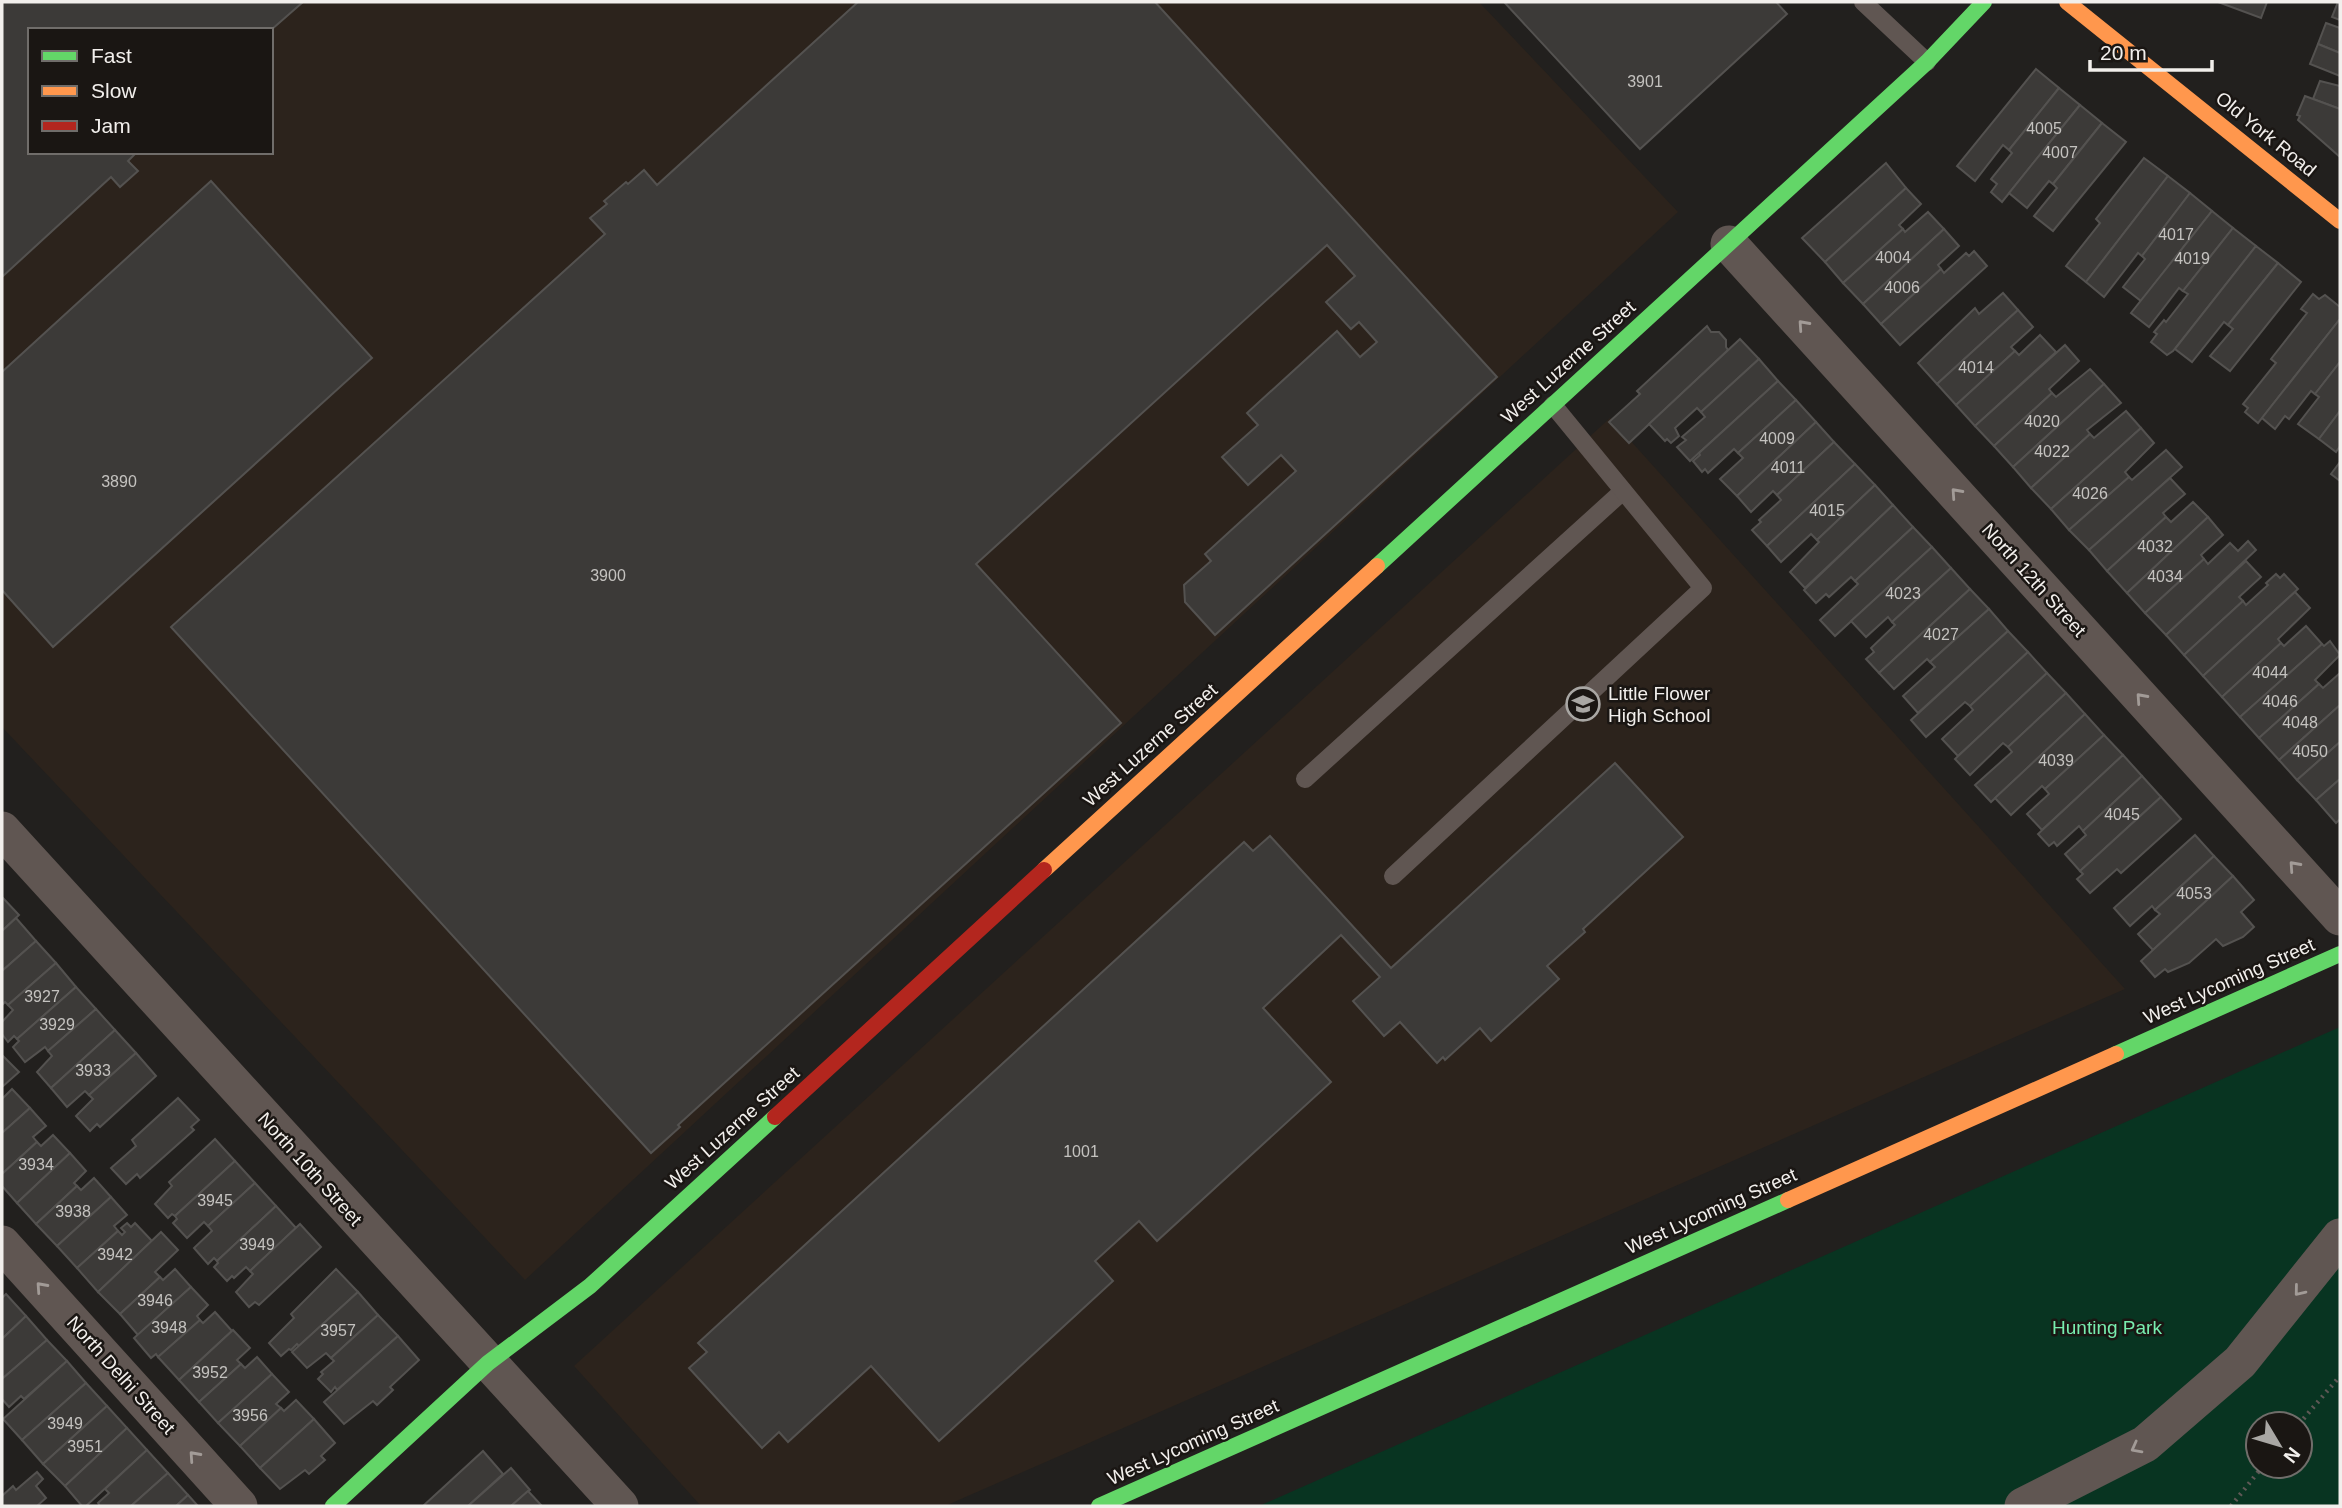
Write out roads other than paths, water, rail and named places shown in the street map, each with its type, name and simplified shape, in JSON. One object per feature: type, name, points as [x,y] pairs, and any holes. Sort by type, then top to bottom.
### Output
[{"type":"street","name":"West Luzerne Street","points":[[333,1506],[488,1363],[600,1277],[1927,62],[1984,2]]},
{"type":"street","name":"Old York Road","points":[[2067,2],[2340,221]]},
{"type":"street","name":"North 12th Street","points":[[1729,244],[2340,917]]},
{"type":"street","name":"North 10th Street","points":[[2,830],[620,1506]]},
{"type":"street","name":"West Lycoming Street","points":[[1099,1506],[2340,954]]},
{"type":"street","points":[[2023,1506],[2145,1444],[2240,1363],[2340,1237]]},
{"type":"street","name":"North Delhi Street","points":[[2,1244],[239,1506]]},
{"type":"lane","points":[[1863,2],[1927,62]]},
{"type":"lane","points":[[1393,876],[1703,588],[1553,405]]},
{"type":"lane","points":[[1305,779],[1623,491]]},
{"type":"place","name":"Little Flower High School","points":[[1583,704]]},
{"type":"park label","name":"Hunting Park","points":[[2107,1327]]}]
